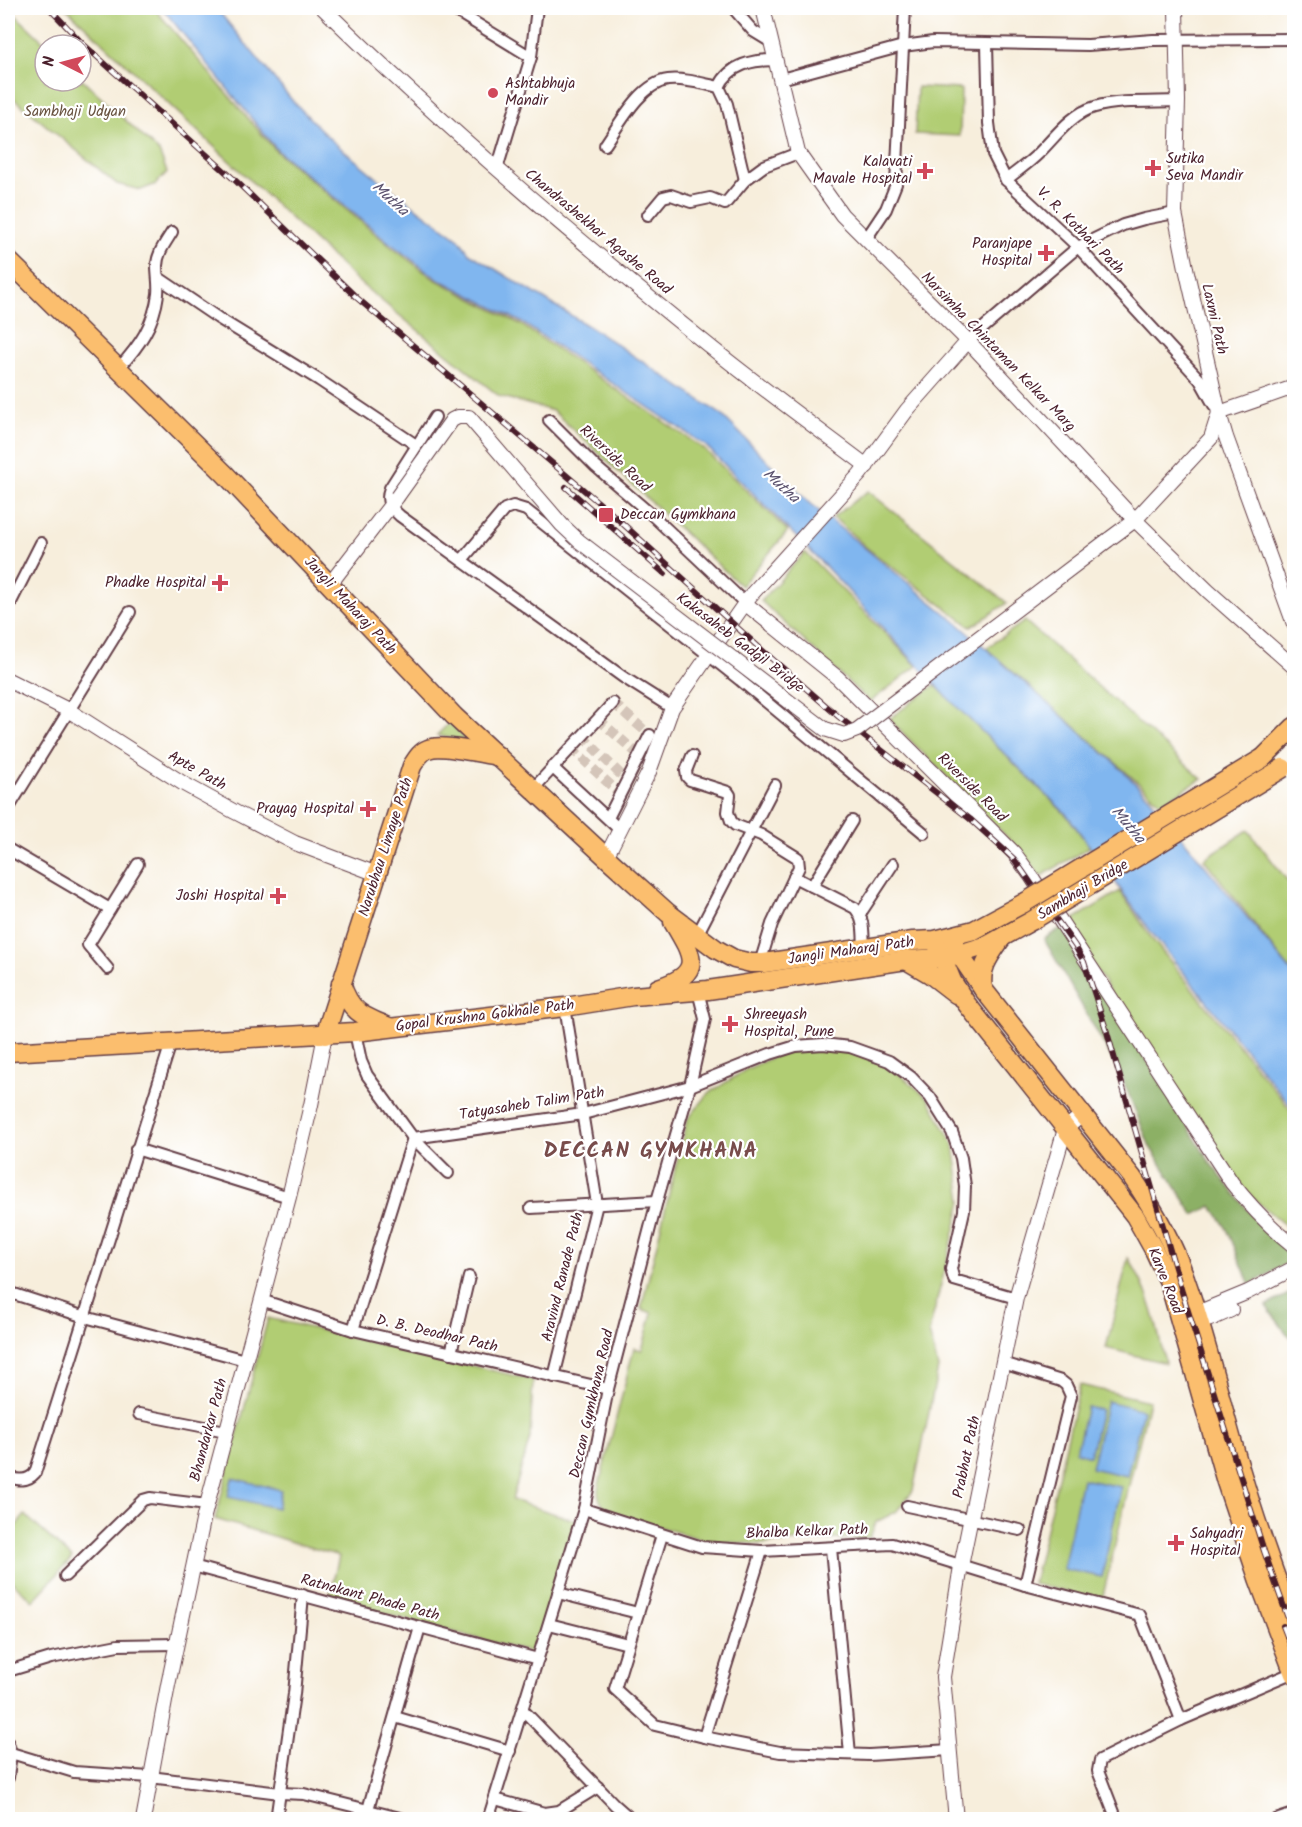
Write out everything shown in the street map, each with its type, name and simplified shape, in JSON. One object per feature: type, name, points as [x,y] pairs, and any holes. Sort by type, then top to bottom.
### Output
[{"type":"main road","name":"Jangli Maharaj Path","points":[[8,260],[225,474],[454,716],[668,913],[700,938]]},
{"type":"main road","name":"Sambhaji Bridge","points":[[943,938],[974,930],[1024,903],[1263,758],[1294,727]]},
{"type":"main road","name":"Narubhau Limaye Path","points":[[335,1038],[341,983],[412,766],[421,753],[429,748],[446,748],[498,756]]},
{"type":"main road","name":"Sambhaji Bridge","points":[[950,956],[983,947],[1001,939],[1289,764]]},
{"type":"main road","points":[[633,996],[678,981],[688,971],[688,950],[668,913]]},
{"type":"main road","points":[[700,938],[724,955],[756,963]]},
{"type":"main road","name":"Jangli Maharaj Path","points":[[756,963],[943,938]]},
{"type":"main road","name":"Karve Road","points":[[943,938],[950,956],[952,981],[966,1003],[1135,1216],[1154,1250],[1190,1321],[1294,1626]]},
{"type":"main road","points":[[983,989],[981,977],[984,967],[1001,939]]},
{"type":"main road","name":"Gopal Krushna Gokhale Path","points":[[8,1052],[171,1043],[335,1038],[390,1028],[633,996],[698,991],[906,960],[950,956]]},
{"type":"main road","name":"Karve Road","points":[[950,956],[983,989],[1132,1177],[1151,1205],[1185,1276],[1190,1321],[1226,1482],[1258,1578],[1294,1673]]},
{"type":"main road","points":[[906,960],[930,974],[966,1003]]},
{"type":"main road","points":[[341,983],[345,997],[353,1008],[367,1018],[390,1028]]},
{"type":"street","name":"Chandrashekhar Agashe Road","points":[[323,8],[497,169],[709,346],[863,470]]},
{"type":"street","points":[[453,8],[531,57]]},
{"type":"street","points":[[497,169],[531,57],[537,8]]},
{"type":"street","points":[[733,8],[753,31],[771,42]]},
{"type":"street","name":"Narsimha Chintaman Kelkar Marg","points":[[763,8],[782,79],[798,153],[842,215],[968,341],[1135,520],[1208,591],[1294,667]]},
{"type":"street","points":[[866,239],[886,209],[896,184],[905,8]]},
{"type":"street","name":"Laxmi Path","points":[[1176,8],[1178,101],[1175,213],[1219,413],[1294,624]]},
{"type":"street","points":[[782,79],[903,46],[933,42],[1088,45],[1153,40],[1294,39]]},
{"type":"street","name":"V. R. Kothari Path","points":[[987,44],[989,123],[993,154],[1006,180],[1078,247],[1200,380],[1219,413]]},
{"type":"street","points":[[746,180],[727,104],[719,87],[724,76],[731,70],[754,61],[776,60]]},
{"type":"street","points":[[605,145],[639,97],[656,84],[666,80],[681,80],[719,87]]},
{"type":"street","points":[[1006,180],[1083,111],[1107,104],[1178,101]]},
{"type":"street","points":[[648,215],[663,197],[671,195],[691,202],[710,198],[725,204],[746,180],[764,166],[798,153]]},
{"type":"street","points":[[606,857],[649,772],[672,708],[748,600],[863,470],[907,410],[968,341],[1078,247],[1123,225],[1175,213]]},
{"type":"street","points":[[119,368],[147,333],[157,298],[159,278],[157,266],[160,253],[172,232]]},
{"type":"street","points":[[159,278],[416,445]]},
{"type":"street","points":[[1135,520],[1210,438],[1219,413],[1294,387]]},
{"type":"street","name":"Kakasaheb Gadgil Bridge","points":[[394,502],[452,420],[464,416],[469,417],[562,525],[579,541],[825,729],[844,735],[857,730],[1135,520]]},
{"type":"street","points":[[394,502],[387,501],[390,488],[435,417]]},
{"type":"street","name":"Riverside Road","points":[[549,420],[596,467],[838,678],[1014,854],[1037,885],[1232,1183],[1261,1217],[1294,1246]]},
{"type":"street","points":[[330,584],[394,502]]},
{"type":"street","points":[[394,502],[400,516],[623,677],[672,708]]},
{"type":"street","points":[[462,560],[506,509],[513,506],[526,510],[924,833]]},
{"type":"street","points":[[8,608],[41,543]]},
{"type":"street","points":[[8,809],[130,612]]},
{"type":"street","points":[[579,661],[587,650]]},
{"type":"street","name":"Apte Path","points":[[8,680],[68,710],[184,784],[235,812],[295,843],[377,874]]},
{"type":"street","points":[[533,789],[613,703]]},
{"type":"street","points":[[608,818],[650,735]]},
{"type":"street","points":[[692,756],[686,771],[687,777],[728,792],[730,795],[729,818],[735,825],[771,841],[798,858],[799,867],[756,963]]},
{"type":"street","points":[[552,767],[620,830]]},
{"type":"street","points":[[700,938],[750,831],[775,785]]},
{"type":"street","points":[[812,886],[852,821]]},
{"type":"street","points":[[8,849],[110,909]]},
{"type":"street","points":[[108,969],[88,945],[138,864]]},
{"type":"street","points":[[860,914],[892,864]]},
{"type":"street","points":[[794,877],[855,909],[860,914],[863,922],[864,949]]},
{"type":"street","name":"Deccan Gymkhana Road","points":[[488,1820],[584,1509],[608,1389],[657,1201],[690,1086],[705,1019],[698,991]]},
{"type":"street","name":"Aravind Ranade Path","points":[[554,1377],[597,1204],[565,1006]]},
{"type":"street","points":[[335,1038],[361,1061],[367,1075],[413,1138],[448,1173]]},
{"type":"street","name":"Bhandarkar Path","points":[[143,1820],[176,1644],[207,1504],[289,1197],[311,1105],[335,1038]]},
{"type":"street","points":[[8,1477],[19,1481],[32,1477],[35,1473],[171,1043]]},
{"type":"street","name":"Tatyasaheb Talim Path","points":[[413,1138],[583,1113],[690,1086],[790,1048],[810,1044],[850,1047],[876,1055],[900,1069],[921,1086],[938,1108],[952,1132],[961,1158],[965,1201],[951,1269],[952,1277],[958,1282],[1016,1298]]},
{"type":"street","points":[[1065,1130],[1082,1115]]},
{"type":"street","name":"Prabhat Path","points":[[956,1820],[943,1677],[961,1566],[1016,1298],[1065,1130]]},
{"type":"street","points":[[353,1330],[413,1138]]},
{"type":"street","points":[[136,1149],[289,1197]]},
{"type":"street","points":[[531,1208],[657,1201]]},
{"type":"street","points":[[1276,1284],[1294,1268]]},
{"type":"street","points":[[451,1353],[469,1276]]},
{"type":"street","points":[[1190,1321],[1276,1284],[1294,1279]]},
{"type":"street","points":[[8,1293],[85,1317],[245,1360]]},
{"type":"street","name":"D. B. Deodhar Path","points":[[261,1299],[353,1330],[608,1389]]},
{"type":"street","points":[[1003,1363],[1060,1381],[1066,1385],[1071,1396],[1025,1585]]},
{"type":"street","points":[[139,1414],[226,1431]]},
{"type":"street","points":[[65,1576],[143,1500],[150,1498],[207,1504]]},
{"type":"street","points":[[907,1506],[1020,1530]]},
{"type":"street","name":"Bhalba Kelkar Path","points":[[584,1509],[702,1547],[762,1551],[892,1545],[1025,1585],[1140,1615],[1181,1720]]},
{"type":"street","points":[[662,1535],[615,1689],[655,1725],[780,1752],[868,1755],[950,1750]]},
{"type":"street","points":[[831,1548],[850,1754]]},
{"type":"street","points":[[704,1737],[762,1551]]},
{"type":"street","name":"Ratnakant Phade Path","points":[[193,1566],[538,1659]]},
{"type":"street","points":[[558,1593],[638,1613]]},
{"type":"street","points":[[276,1820],[294,1694],[303,1595]]},
{"type":"street","points":[[549,1624],[628,1644]]},
{"type":"street","points":[[367,1814],[420,1627]]},
{"type":"street","points":[[8,1671],[51,1658],[118,1645],[176,1644]]},
{"type":"street","points":[[1117,1820],[1098,1771],[1100,1760],[1181,1720],[1294,1673]]},
{"type":"street","points":[[523,1710],[632,1820]]},
{"type":"street","points":[[395,1717],[510,1751]]},
{"type":"street","points":[[8,1778],[9,1748],[74,1772],[150,1777],[304,1794],[367,1814],[408,1820]]},
{"type":"street","points":[[495,1799],[545,1813],[553,1813],[598,1787]]},
{"type":"street","points":[[1276,1820],[1294,1814]]},
{"type":"green space","name":"Sambhaji Udyan","points":[[8,8],[34,33],[33,93],[93,93],[93,89],[159,152],[167,172],[156,184],[141,190],[117,184],[8,94]]},
{"type":"green space","points":[[66,8],[154,8],[277,152],[389,245],[433,278],[520,324],[704,449],[788,531],[741,586],[553,411],[499,396],[361,284]]},
{"type":"green space","points":[[917,87],[961,89],[960,136],[915,134]]},
{"type":"green space","points":[[868,491],[1007,603],[971,627],[867,548],[833,517]]},
{"type":"green space","points":[[805,552],[917,666],[870,702],[761,601]]},
{"type":"green space","points":[[1025,621],[1202,779],[1161,803],[986,648]]},
{"type":"green space","points":[[935,685],[1068,817],[1090,847],[1040,877],[1027,857],[889,719]]},
{"type":"green space","points":[[450,722],[468,742],[437,735]]},
{"type":"green space","points":[[1248,830],[1294,889],[1294,975],[1204,859]]},
{"type":"green space","points":[[1120,891],[1153,940],[1294,1114],[1294,1233],[1247,1193],[1168,1079],[1066,924]]},
{"type":"green space","points":[[1064,926],[1211,1164],[1259,1224],[1294,1259],[1250,1285],[1227,1229],[1212,1206],[1194,1215],[1150,1147],[1120,1073],[1044,939]]},
{"type":"green space","name":"Deccan Gymkhana","points":[[837,1048],[887,1064],[928,1098],[954,1145],[962,1201],[929,1332],[938,1368],[913,1491],[896,1512],[876,1522],[870,1537],[760,1544],[707,1541],[613,1513],[601,1503],[598,1489],[634,1348],[642,1350],[652,1313],[641,1309],[687,1120],[709,1093],[747,1069],[784,1052]]},
{"type":"green space","points":[[1128,1258],[1147,1296],[1156,1322],[1165,1363],[1106,1348]]},
{"type":"green space","points":[[1294,1291],[1294,1340],[1266,1306]]},
{"type":"green space","points":[[268,1318],[533,1380],[530,1438],[512,1500],[577,1521],[536,1654],[329,1599],[339,1556],[215,1519]]},
{"type":"green space","points":[[1080,1385],[1149,1401],[1102,1600],[1033,1584]]},
{"type":"green space","points":[[25,1515],[72,1558],[33,1601],[8,1578],[8,1535]]},
{"type":"water","name":"Mutha","points":[[162,8],[216,8],[291,99],[331,140],[388,187],[459,239],[469,253],[598,332],[722,415],[808,502],[955,621],[1115,763],[1150,798],[1294,975],[1294,1110],[1151,932],[1068,816],[948,698],[826,567],[706,446],[521,322],[435,277],[391,244],[278,151]]},
{"type":"water","points":[[1107,1401],[1143,1410],[1127,1476],[1091,1468]]},
{"type":"water","points":[[1087,1407],[1101,1410],[1090,1456],[1076,1452]]},
{"type":"water","points":[[232,1478],[281,1490],[277,1508],[228,1497]]},
{"type":"water","points":[[1082,1479],[1121,1487],[1102,1577],[1063,1569]]},
{"type":"tunnel","points":[[613,703],[650,735]]},
{"type":"tunnel","points":[[598,719],[640,756]]},
{"type":"tunnel","points":[[582,736],[627,781]]},
{"type":"tunnel","points":[[571,748],[620,794]]},
{"type":"railway","points":[[49,8],[83,44],[237,182],[357,298],[611,513],[839,717],[970,819],[1014,859],[1084,962],[1107,1032],[1182,1292],[1264,1551],[1294,1635]]},
{"type":"railway","points":[[566,487],[665,574]]},
{"type":"railway","points":[[1283,1626],[1294,1654]]},
{"type":"place","name":"Ashtabhuja Mandir","points":[[493,93]]},
{"type":"place","name":"Sutika Seva Mandir","points":[[1153,168]]},
{"type":"place","name":"Kalavati Mavale Hospital","points":[[925,171]]},
{"type":"place","name":"Paranjape Hospital","points":[[1046,253]]},
{"type":"place","name":"Deccan Gymkhana","points":[[606,515]]},
{"type":"place","name":"Phadke Hospital","points":[[220,583]]},
{"type":"place","name":"Prayag Hospital","points":[[368,809]]},
{"type":"place","name":"Joshi Hospital","points":[[278,896]]},
{"type":"place","name":"Shreeyash Hospital, Pune","points":[[730,1024]]},
{"type":"place","name":"Sahyadri Hospital","points":[[1176,1543]]},
{"type":"district","name":"DECCAN GYMKHANA","points":[[651,1151]]}]
